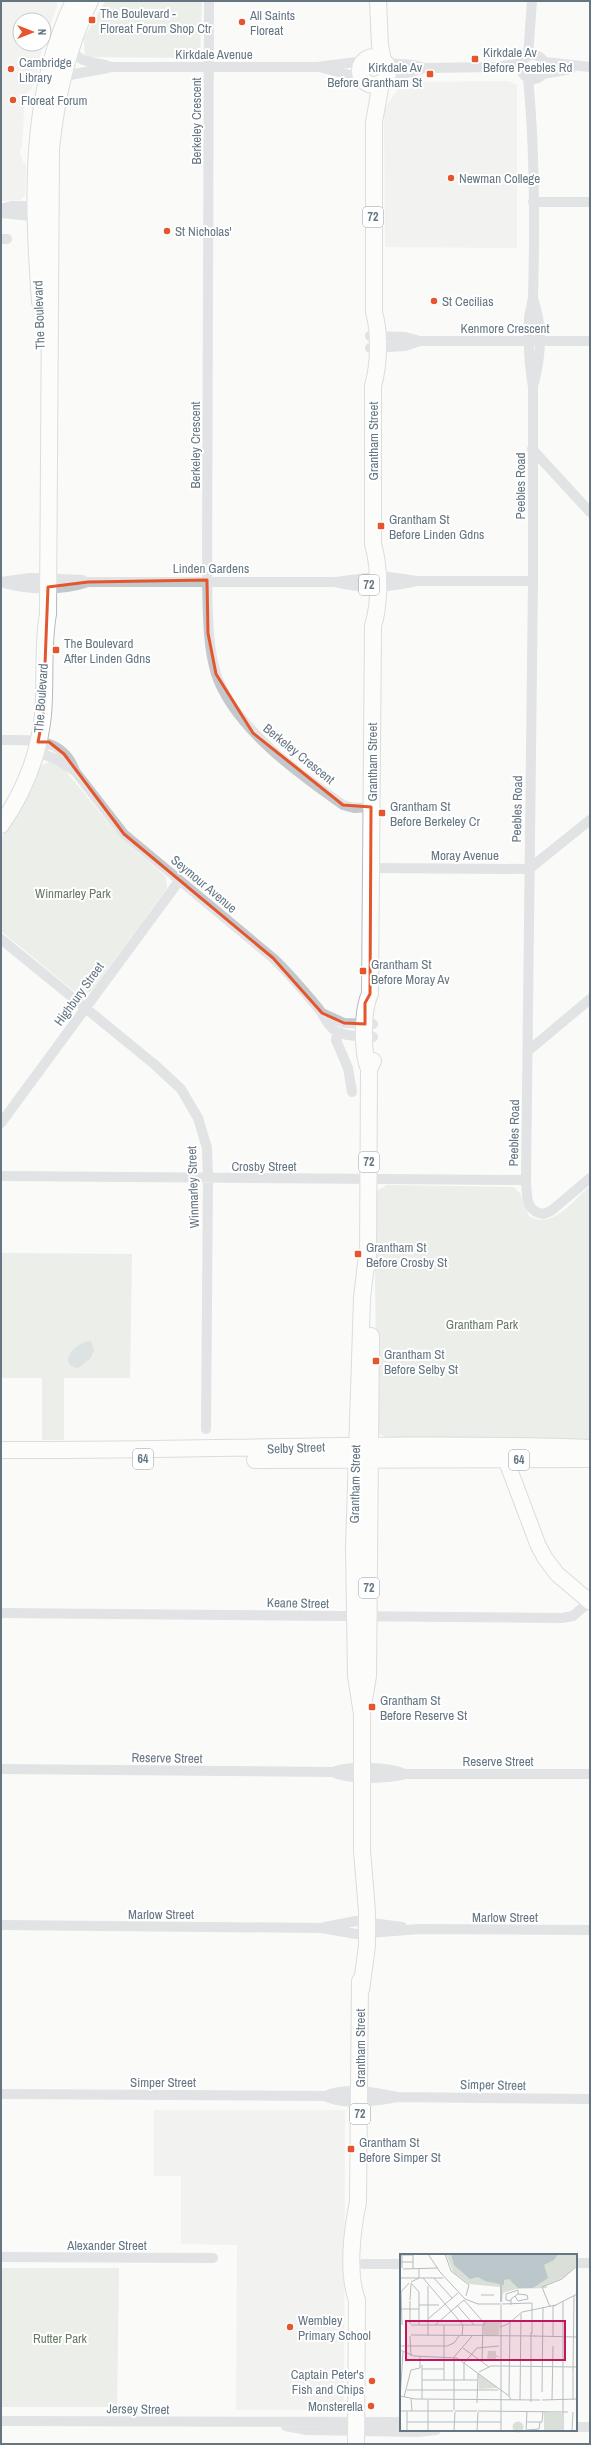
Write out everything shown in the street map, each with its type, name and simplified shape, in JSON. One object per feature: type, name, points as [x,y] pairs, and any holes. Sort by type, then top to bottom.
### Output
[{"type":"main road","name":"The Boulevard","points":[[1,825],[24,786],[38,742],[42,716],[45,635],[48,614],[44,583],[42,211],[36,140],[42,101],[56,46],[74,1]]},
{"type":"main road","name":"The Boulevard","points":[[42,211],[62,78],[71,47],[90,1]]},
{"type":"main road","name":"72","points":[[370,1],[375,61],[388,72],[383,82]]},
{"type":"main road","name":"72","points":[[363,80],[360,69],[375,61],[380,45],[378,1]]},
{"type":"main road","points":[[363,80],[373,85],[383,82]]},
{"type":"main road","name":"Grantham Street","points":[[363,80],[374,122]]},
{"type":"main road","name":"Grantham Street","points":[[356,2432],[357,2300],[352,2287],[353,2225],[358,2202],[360,2096],[362,1714],[356,1676],[361,1616],[363,1453],[371,1298],[367,1255],[369,1069],[373,1061],[369,1030],[373,1003],[370,994],[371,807],[373,626],[376,614],[373,582],[377,556],[373,544],[373,386],[376,375],[373,342],[377,322],[374,312],[374,122],[383,82]]},
{"type":"main road","name":"Selby Street","points":[[1,1458],[363,1453],[505,1453],[590,1448]]},
{"type":"main road","name":"Selby Street","points":[[1,1450],[176,1450],[363,1453]]},
{"type":"main road","points":[[505,1453],[538,1545],[545,1558],[557,1574],[590,1602]]},
{"type":"main road","name":"Selby Street","points":[[505,1453],[590,1459]]},
{"type":"main road","name":"Grantham Street","points":[[357,2300],[363,2287],[363,2225],[358,2202]]},
{"type":"street","name":"Berkeley Crescent","points":[[209,1],[207,580],[208,633],[216,674],[229,699],[253,733],[343,805],[354,808],[371,807]]},
{"type":"street","points":[[532,1],[533,76]]},
{"type":"street","name":"Kirkdale Avenue","points":[[71,47],[76,58],[101,62],[111,66]]},
{"type":"street","points":[[533,59],[533,76]]},
{"type":"street","name":"Kirkdale Avenue","points":[[62,78],[80,72],[100,70],[111,66],[317,66],[375,61],[414,65],[424,68],[497,67],[533,59],[585,66]]},
{"type":"street","name":"Kirkdale Avenue","points":[[317,66],[327,71],[363,80]]},
{"type":"street","name":"Kirkdale Avenue","points":[[497,67],[533,76],[585,66]]},
{"type":"street","name":"Kirkdale Avenue","points":[[383,82],[424,68]]},
{"type":"street","name":"Peebles Road","points":[[533,76],[533,298],[539,316],[534,341],[539,365],[533,387],[532,448],[533,581],[526,1180],[528,1204],[532,1210],[543,1214],[551,1211],[590,1178]]},
{"type":"street","points":[[533,202],[590,202]]},
{"type":"street","points":[[1,209],[12,206],[42,211]]},
{"type":"street","points":[[1,213],[42,211]]},
{"type":"street","name":"Kenmore Crescent","points":[[373,342],[405,337],[420,341],[590,341]]},
{"type":"street","points":[[532,448],[590,512]]},
{"type":"street","name":"Linden Gardens","points":[[1,582],[14,586],[79,579],[88,582],[207,580],[334,582],[533,581]]},
{"type":"street","name":"Seymour Avenue","points":[[1,740],[49,742],[54,746],[72,762],[75,772],[124,834],[273,958],[295,980],[322,1013],[328,1025],[337,1032]]},
{"type":"street","points":[[529,869],[590,820]]},
{"type":"street","name":"Moray Avenue","points":[[371,868],[529,869]]},
{"type":"street","name":"Highbury Street","points":[[1,1123],[179,881]]},
{"type":"street","name":"Winmarley Street","points":[[1,939],[154,1064],[181,1089],[198,1118],[207,1148],[208,1178],[206,1429]]},
{"type":"street","points":[[528,1051],[590,999]]},
{"type":"street","name":"Seymour Avenue","points":[[322,1013],[344,1023],[369,1030]]},
{"type":"street","points":[[352,1092],[348,1068],[336,1040],[337,1032],[369,1030]]},
{"type":"street","name":"Crosby Street","points":[[1,1176],[526,1180]]},
{"type":"street","name":"Keane Street","points":[[1,1613],[562,1618],[573,1616],[590,1602]]},
{"type":"street","name":"Reserve Street","points":[[1,1769],[333,1772],[341,1769],[362,1773],[395,1770],[405,1774],[590,1774]]},
{"type":"street","name":"Marlow Street","points":[[1,1925],[590,1930]]},
{"type":"street","name":"Simper Street","points":[[1,2094],[325,2096],[334,2092],[360,2096],[376,2093],[397,2097],[590,2099]]},
{"type":"street","name":"Alexander Street","points":[[1,2257],[214,2258]]},
{"type":"street","points":[[577,2263],[590,2263]]},
{"type":"street","points":[[363,2264],[400,2264]]},
{"type":"street","name":"Jersey Street","points":[[1,2421],[274,2423],[356,2432],[400,2431]]},
{"type":"street","name":"Jersey Street","points":[[356,2432],[400,2422]]},
{"type":"street","points":[[577,2427],[590,2427]]},
{"type":"highlighted area","points":[[207,580],[208,633],[216,674],[253,733],[343,805],[371,807],[370,994],[365,1003],[365,1024],[344,1023],[322,1013],[273,958],[124,834],[64,754],[49,742],[38,742],[43,716],[48,587],[88,582]]},
{"type":"shaded area","name":"Floreat Forum","points":[[1,1],[56,1],[57,6],[52,20],[52,12],[12,12],[12,52],[41,52],[36,78],[31,90],[25,94],[22,146],[20,152],[23,162],[26,164],[25,195],[20,200],[1,201]]},
{"type":"shaded area","name":"Newman College","points":[[508,81],[517,85],[517,248],[385,247],[384,109],[401,85],[408,82]]},
{"type":"shaded area","points":[[91,1341],[94,1350],[91,1358],[78,1368],[68,1363],[70,1353],[74,1349],[85,1342]]},
{"type":"shaded area","name":"Wembley Primary School","points":[[154,2110],[345,2110],[344,2410],[236,2410],[237,2245],[181,2244],[181,2176],[154,2176]]},
{"type":"green space","points":[[105,1],[202,1],[200,56],[195,58],[85,57],[84,38]]},
{"type":"green space","name":"Winmarley Park","points":[[52,761],[64,769],[121,838],[166,877],[167,888],[92,990],[86,994],[74,991],[1,931],[1,838],[30,792],[40,766]]},
{"type":"green space","name":"Grantham Park","points":[[387,1185],[513,1187],[520,1193],[529,1216],[537,1220],[546,1220],[562,1212],[590,1186],[589,1444],[386,1437],[377,1433],[374,1198],[378,1190]]},
{"type":"green space","points":[[1,1253],[132,1254],[130,1378],[64,1378],[64,1440],[42,1440],[42,1378],[1,1378]]},
{"type":"green space","name":"Rutter Park","points":[[1,2268],[119,2268],[117,2407],[1,2407]]},
{"type":"place","name":"The Boulevard - Floreat Forum Shop Ctr","points":[[92,20]]},
{"type":"place","name":"All Saints Floreat","points":[[242,22]]},
{"type":"place","name":"Kirkdale Av Before Peebles Rd","points":[[475,59]]},
{"type":"place","name":"Cambridge Library","points":[[11,69]]},
{"type":"place","name":"Kirkdale Av Before Grantham St","points":[[430,74]]},
{"type":"place","name":"Floreat Forum","points":[[13,100]]},
{"type":"place","name":"Newman College","points":[[451,178]]},
{"type":"place","name":"St Nicholas'","points":[[167,231]]},
{"type":"place","name":"St Cecilias","points":[[434,301]]},
{"type":"place","name":"Grantham St Before Linden Gdns","points":[[381,526]]},
{"type":"place","name":"The Boulevard After Linden Gdns","points":[[56,650]]},
{"type":"place","name":"Grantham St Before Berkeley Cr","points":[[382,813]]},
{"type":"place","name":"Grantham St Before Moray Av","points":[[363,971]]},
{"type":"place","name":"Grantham St Before Crosby St","points":[[358,1254]]},
{"type":"place","name":"Grantham St Before Selby St","points":[[376,1361]]},
{"type":"place","name":"Grantham St Before Reserve St","points":[[372,1707]]},
{"type":"place","name":"Grantham St Before Simper St","points":[[351,2149]]},
{"type":"place","name":"Wembley Primary School","points":[[290,2327]]},
{"type":"place","name":"Captain Peter's Fish and Chips","points":[[372,2381]]},
{"type":"place","name":"Monsterella","points":[[371,2406]]}]
